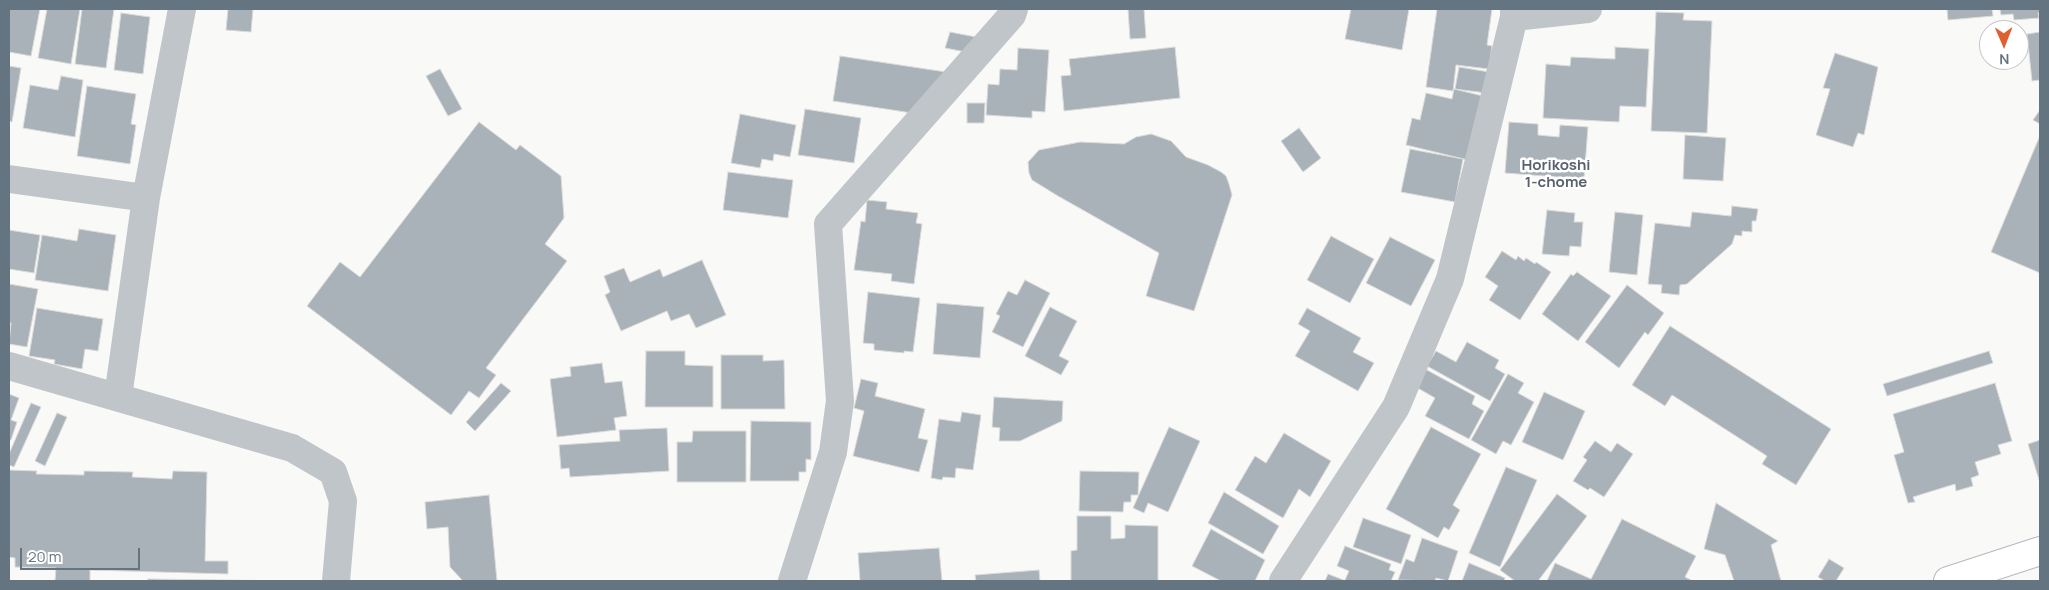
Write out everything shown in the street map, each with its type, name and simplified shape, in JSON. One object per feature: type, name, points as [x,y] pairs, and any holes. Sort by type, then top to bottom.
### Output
[{"type":"main road","points":[[1948,581],[1981,576],[2040,551]]},
{"type":"street","points":[[118,397],[146,198],[182,9]]},
{"type":"street","points":[[792,581],[833,452],[840,401],[828,224],[1012,15],[1014,9]]},
{"type":"street","points":[[1282,581],[1396,407],[1450,279],[1514,13],[1588,9]]},
{"type":"street","points":[[9,179],[146,198]]},
{"type":"street","points":[[9,366],[292,448],[334,472],[343,501],[336,581]]},
{"type":"building","points":[[9,9],[40,9],[31,56],[9,52]]},
{"type":"building","points":[[47,9],[80,9],[71,64],[38,58]]},
{"type":"building","points":[[82,9],[114,9],[106,68],[75,64]]},
{"type":"building","points":[[228,9],[253,9],[251,32],[226,30]]},
{"type":"building","points":[[1128,9],[1144,9],[1146,38],[1130,39]]},
{"type":"building","points":[[1351,9],[1409,9],[1402,50],[1345,39]]},
{"type":"building","points":[[1437,9],[1492,9],[1487,45],[1492,46],[1489,69],[1456,65],[1453,91],[1426,87]]},
{"type":"building","points":[[1947,9],[1992,9],[1993,16],[1948,20]]},
{"type":"building","points":[[2000,9],[2040,9],[2040,13],[2038,13],[2039,18],[2014,20],[2013,14],[2001,15]]},
{"type":"building","points":[[1656,12],[1684,13],[1683,20],[1712,21],[1707,133],[1651,131]]},
{"type":"building","points":[[121,13],[150,17],[143,74],[114,70]]},
{"type":"building","points":[[950,32],[981,38],[971,53],[945,48]]},
{"type":"building","points":[[2040,32],[2040,80],[2032,81],[2029,34]]},
{"type":"building","points":[[1175,47],[1180,98],[1064,111],[1061,76],[1071,75],[1069,59]]},
{"type":"building","points":[[1615,47],[1649,49],[1646,107],[1620,106],[1619,122],[1543,118],[1546,64],[1570,66],[1571,57],[1615,59]]},
{"type":"building","points":[[1018,48],[1049,50],[1045,112],[1032,111],[1032,118],[986,115],[988,84],[999,85],[1000,69],[1017,70]]},
{"type":"building","points":[[1835,53],[1878,67],[1864,135],[1858,133],[1853,147],[1816,135],[1830,89],[1823,88]]},
{"type":"building","points":[[840,56],[946,72],[912,113],[833,101]]},
{"type":"building","points":[[9,66],[21,68],[12,122],[9,121]]},
{"type":"building","points":[[1459,67],[1489,72],[1486,93],[1455,89]]},
{"type":"building","points":[[440,69],[462,109],[448,116],[426,76]]},
{"type":"building","points":[[61,76],[83,80],[75,137],[23,128],[30,85],[58,90]]},
{"type":"building","points":[[87,86],[136,94],[131,124],[136,125],[130,164],[77,156]]},
{"type":"building","points":[[1454,89],[1483,96],[1468,160],[1406,145],[1412,118],[1420,120],[1426,93],[1452,99]]},
{"type":"building","points":[[967,103],[985,103],[984,123],[967,123]]},
{"type":"building","points":[[805,109],[861,118],[854,163],[798,155]]},
{"type":"building","points":[[2040,110],[2040,124],[2033,120]]},
{"type":"building","points":[[740,114],[796,125],[790,157],[774,154],[773,161],[762,159],[760,168],[731,163]]},
{"type":"building","points":[[479,122],[516,150],[520,145],[561,176],[564,218],[545,244],[567,261],[486,368],[496,375],[479,398],[469,391],[451,415],[307,306],[340,262],[360,277]]},
{"type":"building","points":[[1509,122],[1538,124],[1538,135],[1559,137],[1560,125],[1588,127],[1584,179],[1505,173]]},
{"type":"building","points":[[1299,128],[1321,158],[1303,172],[1281,141]]},
{"type":"building","points":[[1151,134],[1171,141],[1186,157],[1221,172],[1226,176],[1232,195],[1194,311],[1146,296],[1159,253],[1032,180],[1029,173],[1028,162],[1039,150],[1080,142],[1124,144],[1136,137]]},
{"type":"building","points":[[1685,135],[1726,138],[1723,181],[1683,179]]},
{"type":"building","points":[[2040,139],[2040,273],[1991,252]]},
{"type":"building","points":[[1410,149],[1463,159],[1455,202],[1401,192]]},
{"type":"building","points":[[728,172],[793,180],[788,218],[723,210]]},
{"type":"building","points":[[867,200],[887,202],[886,209],[918,213],[916,223],[922,224],[914,284],[891,281],[892,274],[854,270],[861,221],[865,222]]},
{"type":"building","points":[[1732,206],[1758,209],[1756,221],[1752,221],[1752,232],[1742,231],[1742,236],[1735,235],[1732,244],[1687,284],[1680,285],[1679,295],[1661,293],[1662,285],[1648,284],[1655,223],[1690,227],[1692,212],[1731,216]]},
{"type":"building","points":[[1547,210],[1575,213],[1574,222],[1583,222],[1581,247],[1570,246],[1569,256],[1542,254]]},
{"type":"building","points":[[1615,212],[1643,215],[1637,275],[1609,272]]},
{"type":"building","points":[[79,229],[116,235],[108,291],[35,280],[42,235],[77,241]]},
{"type":"building","points":[[9,230],[40,235],[34,273],[9,269]]},
{"type":"building","points":[[1331,236],[1374,259],[1350,303],[1307,280]]},
{"type":"building","points":[[1390,237],[1435,260],[1411,306],[1366,283]]},
{"type":"building","points":[[1502,251],[1516,260],[1518,256],[1524,261],[1526,258],[1535,264],[1536,262],[1551,272],[1520,320],[1489,300],[1498,286],[1485,277]]},
{"type":"building","points":[[702,260],[726,315],[696,328],[689,314],[671,321],[667,311],[621,331],[605,295],[610,292],[604,276],[624,268],[630,282],[660,269],[663,277]]},
{"type":"building","points":[[1577,272],[1611,296],[1578,341],[1542,314],[1571,274],[1573,276]]},
{"type":"building","points":[[1025,280],[1050,293],[1023,347],[992,332],[1000,316],[996,314],[1008,291],[1017,295]]},
{"type":"building","points":[[9,284],[38,289],[27,347],[9,344],[11,323],[9,322]]},
{"type":"building","points":[[1627,285],[1664,313],[1648,335],[1645,332],[1619,368],[1585,342]]},
{"type":"building","points":[[868,292],[920,298],[913,352],[874,350],[874,344],[863,343]]},
{"type":"building","points":[[937,303],[984,307],[980,358],[933,354]]},
{"type":"building","points":[[1050,307],[1077,321],[1059,356],[1069,361],[1061,375],[1025,356]]},
{"type":"building","points":[[37,308],[103,319],[98,351],[85,349],[82,369],[54,364],[55,360],[29,356]]},
{"type":"building","points":[[1307,308],[1361,338],[1353,352],[1374,363],[1358,391],[1295,356],[1310,331],[1298,324]]},
{"type":"building","points":[[1670,326],[1831,429],[1796,485],[1762,464],[1767,456],[1672,395],[1665,406],[1632,385]]},
{"type":"building","points":[[1467,342],[1499,360],[1495,368],[1505,374],[1490,401],[1427,366],[1436,351],[1456,362]]},
{"type":"building","points":[[646,351],[685,351],[685,365],[713,366],[713,407],[645,407]]},
{"type":"building","points":[[1989,351],[1993,363],[1887,396],[1883,384]]},
{"type":"building","points":[[721,355],[763,355],[763,361],[784,360],[785,409],[721,409]]},
{"type":"building","points":[[602,363],[605,383],[622,381],[627,416],[614,418],[616,430],[557,437],[550,379],[571,376],[570,367]]},
{"type":"building","points":[[1425,369],[1475,396],[1472,404],[1484,411],[1469,439],[1425,416],[1435,398],[1416,387]]},
{"type":"building","points":[[1508,374],[1524,383],[1518,393],[1534,402],[1511,445],[1503,441],[1496,454],[1471,440]]},
{"type":"building","points":[[861,379],[878,383],[875,396],[925,409],[918,438],[928,440],[919,472],[853,456],[864,411],[854,408]]},
{"type":"building","points":[[501,383],[511,391],[475,431],[466,422]]},
{"type":"building","points":[[1995,383],[2012,441],[1998,445],[2001,454],[1975,462],[1979,475],[1971,478],[1973,486],[1956,491],[1955,484],[1913,497],[1915,502],[1908,503],[1894,455],[1904,452],[1893,414]]},
{"type":"building","points":[[1544,392],[1585,411],[1563,460],[1522,442]]},
{"type":"building","points":[[9,394],[19,398],[11,420],[17,422],[11,440],[9,440]]},
{"type":"building","points":[[994,397],[1063,401],[1062,421],[1020,441],[999,441],[1000,428],[992,427]]},
{"type":"building","points":[[31,403],[41,407],[14,467],[9,465],[9,454]]},
{"type":"building","points":[[962,412],[981,415],[973,470],[956,468],[955,478],[943,477],[942,480],[931,478],[939,419],[960,422]]},
{"type":"building","points":[[57,413],[67,417],[45,466],[35,461]]},
{"type":"building","points":[[751,421],[811,422],[811,460],[806,459],[806,472],[799,472],[799,481],[750,481]]},
{"type":"building","points":[[1169,427],[1200,441],[1168,512],[1148,503],[1144,513],[1133,508]]},
{"type":"building","points":[[1431,427],[1481,454],[1453,505],[1460,510],[1449,530],[1444,527],[1438,538],[1386,509]]},
{"type":"building","points":[[667,428],[669,471],[570,477],[569,468],[561,469],[559,445],[620,441],[619,430]]},
{"type":"building","points":[[693,431],[746,431],[746,482],[677,482],[677,442],[692,442]]},
{"type":"building","points":[[1284,433],[1331,461],[1310,497],[1299,489],[1283,518],[1235,490],[1255,456],[1266,463]]},
{"type":"building","points":[[2040,440],[2040,483],[2028,444]]},
{"type":"building","points":[[1595,441],[1611,452],[1617,443],[1633,454],[1604,497],[1590,488],[1588,490],[1573,481],[1587,460],[1583,457]]},
{"type":"building","points":[[1506,467],[1537,480],[1500,567],[1469,553]]},
{"type":"building","points":[[9,470],[37,471],[36,474],[84,475],[84,471],[133,472],[132,477],[172,479],[173,471],[207,472],[205,561],[228,561],[228,574],[90,570],[90,581],[55,581],[56,568],[15,567],[15,558],[9,557]]},
{"type":"building","points":[[1080,471],[1139,472],[1138,495],[1131,495],[1131,502],[1124,502],[1123,512],[1079,511]]},
{"type":"building","points":[[1224,492],[1279,526],[1263,554],[1208,523]]},
{"type":"building","points":[[1557,494],[1587,516],[1538,581],[1515,581],[1500,570]]},
{"type":"building","points":[[489,495],[497,581],[463,581],[450,567],[448,527],[427,529],[425,502]]},
{"type":"building","points":[[1716,503],[1778,541],[1771,545],[1781,581],[1734,581],[1725,555],[1704,549]]},
{"type":"building","points":[[1077,516],[1111,516],[1111,539],[1125,538],[1125,525],[1158,526],[1158,581],[1071,581],[1071,551],[1077,550]]},
{"type":"building","points":[[1363,518],[1411,535],[1401,564],[1353,547]]},
{"type":"building","points":[[1622,519],[1696,556],[1685,577],[1693,581],[1547,581],[1555,563],[1591,579]]},
{"type":"building","points":[[1211,529],[1265,560],[1255,581],[1221,581],[1192,566]]},
{"type":"building","points":[[1422,538],[1458,551],[1448,581],[1436,578],[1435,581],[1398,580],[1406,559],[1414,562]]},
{"type":"building","points":[[1345,546],[1391,564],[1389,570],[1395,572],[1391,581],[1345,580],[1349,571],[1337,566]]},
{"type":"building","points":[[939,548],[942,581],[860,581],[858,553]]},
{"type":"building","points":[[1829,559],[1844,568],[1836,581],[1825,581],[1818,577]]},
{"type":"building","points":[[1469,563],[1505,578],[1504,581],[1462,581]]},
{"type":"building","points":[[1039,570],[1040,581],[976,581],[975,575]]},
{"type":"building","points":[[1328,574],[1346,581],[1325,581]]},
{"type":"building","points":[[148,579],[297,581],[148,581]]},
{"type":"district","name":"Horikoshi 1-chome","points":[[1556,174]]}]
